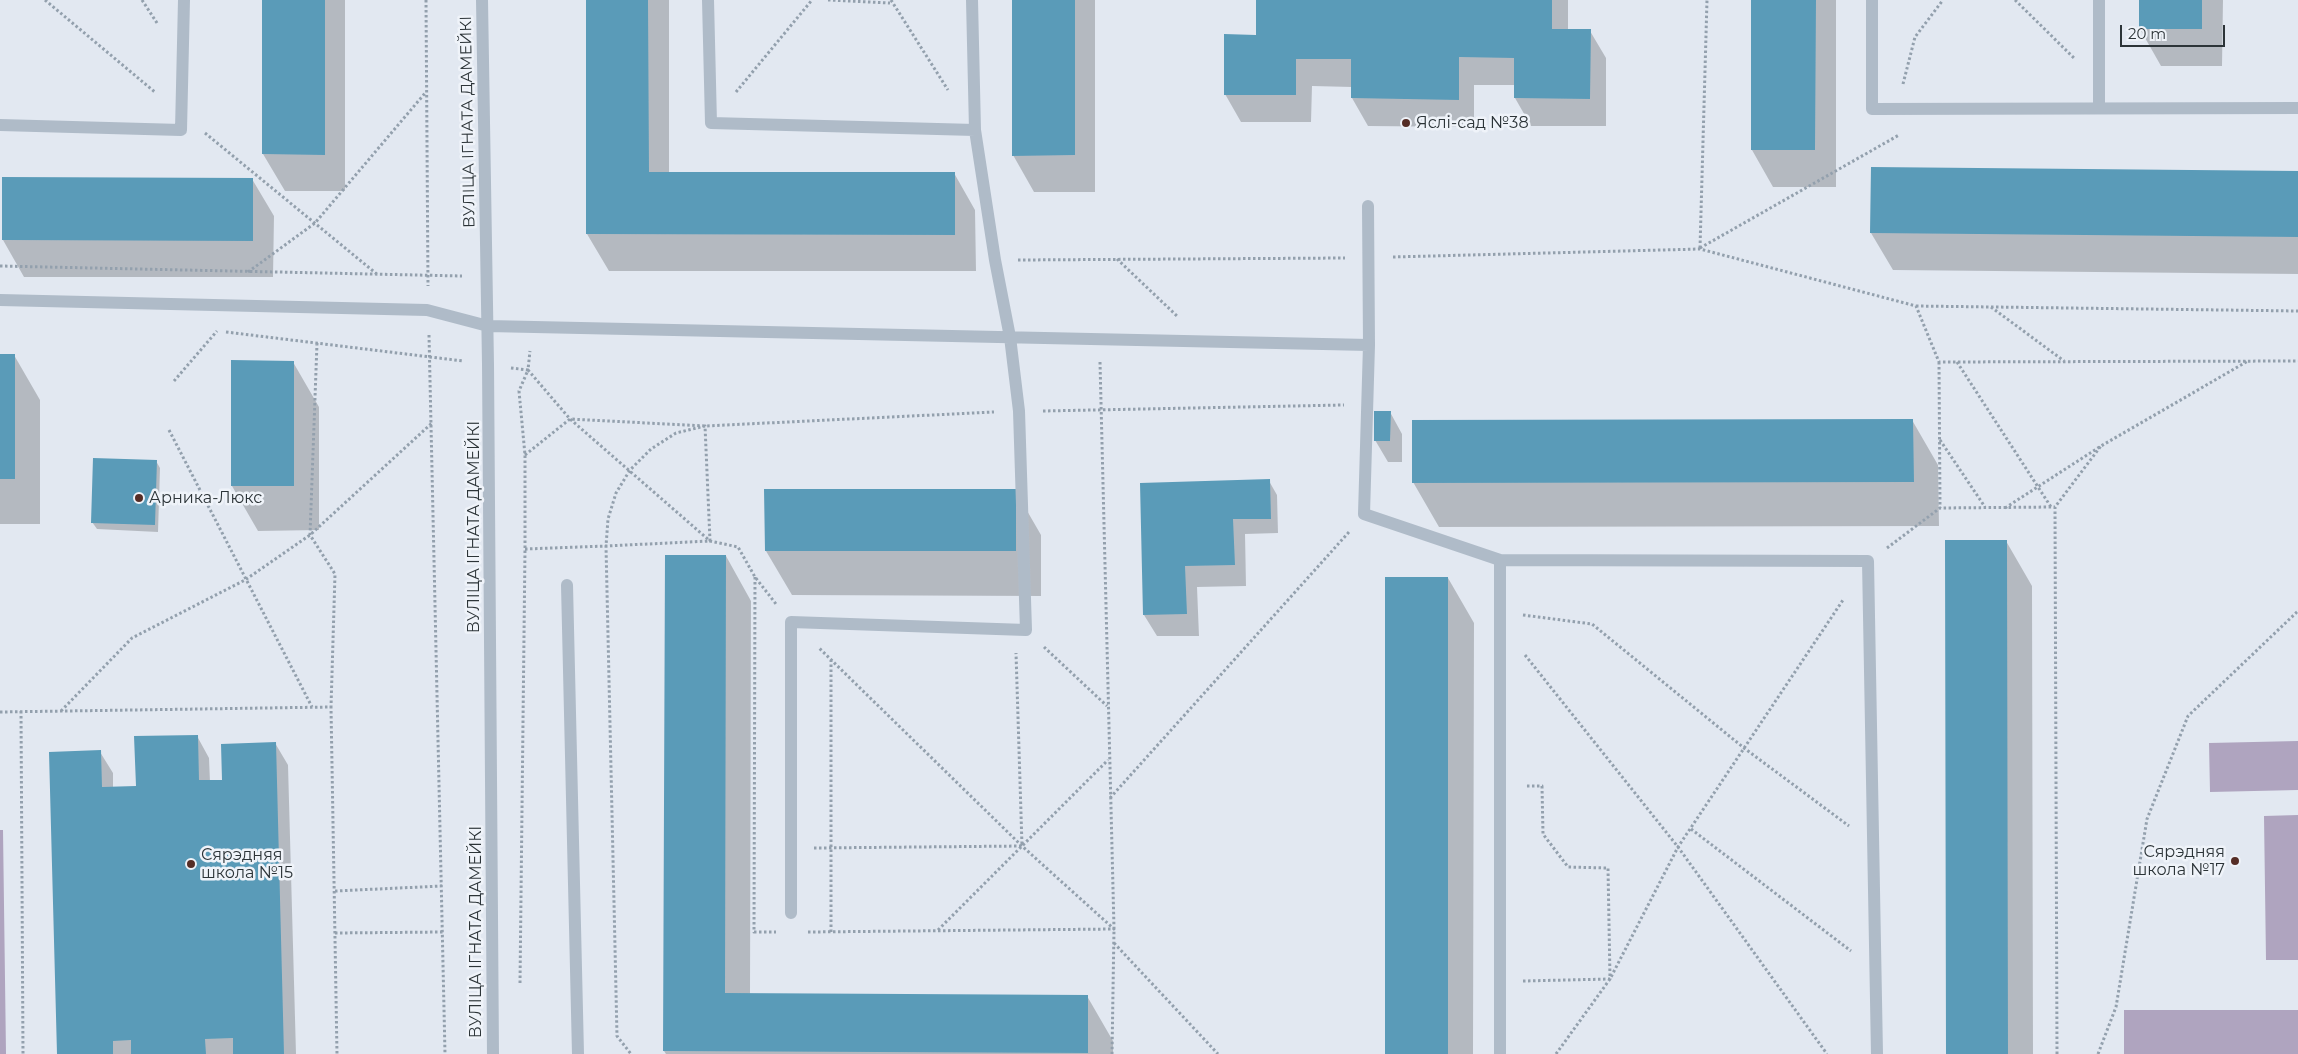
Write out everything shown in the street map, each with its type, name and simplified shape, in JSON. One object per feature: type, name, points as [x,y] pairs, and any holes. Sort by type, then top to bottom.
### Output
[{"type":"street","points":[[0,125],[181,130],[184,0]]},
{"type":"street","name":"ВУЛІЦА ІГНАТА ДАМЕЙКІ","points":[[482,0],[488,326],[493,1054]]},
{"type":"street","points":[[708,0],[710,123],[975,130]]},
{"type":"street","points":[[791,913],[791,622],[1021,630],[1019,411],[1010,337],[995,260],[975,130],[972,0]]},
{"type":"street","points":[[1872,0],[1872,109],[2298,108]]},
{"type":"street","points":[[2099,0],[2099,108]]},
{"type":"street","points":[[1368,206],[1369,345],[1364,514],[1500,560],[1868,562],[1877,1054]]},
{"type":"street","points":[[0,300],[427,310],[488,326],[1369,345]]},
{"type":"street","points":[[1500,560],[1500,1054]]},
{"type":"street","points":[[566,585],[578,1054]]},
{"type":"path","points":[[45,0],[379,276]]},
{"type":"path","points":[[426,0],[427,310],[431,357],[445,1054]]},
{"type":"path","points":[[710,123],[812,0]]},
{"type":"path","points":[[828,0],[891,2],[975,130]]},
{"type":"path","points":[[1700,249],[1706,0]]},
{"type":"path","points":[[1700,249],[1902,134],[1897,109],[1915,37],[1943,0]]},
{"type":"path","points":[[2015,0],[2099,83]]},
{"type":"path","points":[[247,272],[315,223],[426,92]]},
{"type":"path","points":[[1700,249],[1916,306],[2298,311]]},
{"type":"path","points":[[1117,259],[1203,340]]},
{"type":"path","points":[[0,266],[428,277],[487,275]]},
{"type":"path","points":[[1916,306],[1939,362],[1940,508]]},
{"type":"path","points":[[1990,307],[2065,362]]},
{"type":"path","points":[[520,985],[525,455],[519,392],[528,370],[534,327]]},
{"type":"path","points":[[174,381],[216,331],[528,370],[570,418],[710,541]]},
{"type":"path","points":[[1100,338],[1099,410],[1114,929],[1112,1054]]},
{"type":"path","points":[[317,343],[310,535],[335,574],[332,707],[337,1054]]},
{"type":"path","points":[[2005,508],[2101,446],[2248,361]]},
{"type":"path","points":[[1939,362],[2298,361]]},
{"type":"path","points":[[1957,362],[2053,507],[2057,1054]]},
{"type":"path","points":[[525,455],[570,418],[705,426],[1019,411],[1368,405]]},
{"type":"path","points":[[61,711],[132,638],[245,580],[310,535],[432,423]]},
{"type":"path","points":[[631,1054],[617,1036],[606,546],[608,519],[613,502],[630,470],[651,449],[676,434],[705,426]]},
{"type":"path","points":[[705,426],[710,541]]},
{"type":"path","points":[[169,430],[312,707]]},
{"type":"path","points":[[1939,440],[1986,508]]},
{"type":"path","points":[[2053,507],[2101,446]]},
{"type":"path","points":[[1556,1054],[1610,979],[1678,847],[1868,562],[1940,508],[2053,507]]},
{"type":"path","points":[[1110,798],[1364,514]]},
{"type":"path","points":[[525,549],[710,541],[738,546],[755,577],[791,622],[1022,846],[1114,929]]},
{"type":"path","points":[[755,577],[754,932],[783,932]]},
{"type":"path","points":[[2098,1054],[2116,1007],[2147,818],[2188,716],[2298,611]]},
{"type":"path","points":[[1500,617],[1592,624],[1744,748],[1874,844]]},
{"type":"path","points":[[1500,617],[1678,847],[1827,1054]]},
{"type":"path","points":[[1021,630],[1107,706]]},
{"type":"path","points":[[1021,630],[1022,846]]},
{"type":"path","points":[[831,660],[831,932]]},
{"type":"path","points":[[0,712],[332,707]]},
{"type":"path","points":[[21,711],[24,1054]]},
{"type":"path","points":[[937,931],[1109,760]]},
{"type":"path","points":[[1500,786],[1542,786],[1544,834],[1568,866],[1608,868],[1610,979]]},
{"type":"path","points":[[1690,829],[1876,970]]},
{"type":"path","points":[[791,848],[1022,846]]},
{"type":"path","points":[[335,891],[442,886]]},
{"type":"path","points":[[802,932],[1114,929]]},
{"type":"path","points":[[335,933],[443,932]]},
{"type":"path","points":[[1114,942],[1218,1054]]},
{"type":"path","points":[[1500,982],[1610,979]]},
{"type":"shaded area","points":[[2298,741],[2298,790],[2210,792],[2209,743]]},
{"type":"shaded area","points":[[2298,815],[2298,960],[2266,960],[2264,816]]},
{"type":"shaded area","points":[[0,830],[3,830],[6,1054],[0,1054]]},
{"type":"shaded area","points":[[2124,1010],[2298,1010],[2298,1054],[2124,1054]]},
{"type":"building","points":[[262,0],[325,0],[325,155],[262,154]]},
{"type":"building","points":[[586,0],[648,0],[649,172],[955,172],[955,235],[586,234]]},
{"type":"building","points":[[1012,0],[1075,0],[1075,155],[1012,156]]},
{"type":"building","points":[[1256,0],[1552,0],[1552,29],[1591,29],[1590,99],[1514,98],[1514,58],[1459,57],[1459,100],[1351,98],[1351,59],[1296,59],[1296,95],[1224,95],[1224,34],[1256,35]]},
{"type":"building","points":[[1751,0],[1816,0],[1815,150],[1751,150]]},
{"type":"building","points":[[2139,0],[2202,0],[2202,29],[2139,29]]},
{"type":"building","points":[[1871,167],[2298,171],[2298,237],[1870,233]]},
{"type":"building","points":[[2,177],[253,178],[253,241],[2,240]]},
{"type":"building","points":[[0,354],[15,354],[15,479],[0,479]]},
{"type":"building","points":[[231,360],[294,361],[294,486],[231,486]]},
{"type":"building","points":[[1374,411],[1391,411],[1390,441],[1374,441]]},
{"type":"building","points":[[1913,419],[1914,482],[1412,483],[1412,420]]},
{"type":"building","points":[[93,458],[157,460],[155,525],[91,523]]},
{"type":"building","points":[[1270,479],[1271,519],[1233,519],[1235,565],[1185,566],[1187,614],[1143,615],[1140,483]]},
{"type":"building","points":[[764,489],[1016,489],[1016,551],[765,551]]},
{"type":"building","points":[[1945,540],[2007,540],[2008,1054],[1946,1054]]},
{"type":"building","points":[[665,555],[726,555],[725,993],[1088,995],[1088,1053],[663,1051]]},
{"type":"building","points":[[1385,577],[1448,577],[1448,1054],[1385,1054]]},
{"type":"building","points":[[198,735],[199,780],[222,780],[221,744],[276,742],[284,1054],[233,1054],[233,1038],[205,1039],[206,1054],[131,1054],[131,1040],[113,1041],[113,1054],[57,1054],[49,752],[101,750],[102,787],[136,786],[134,736]]},
{"type":"place","name":"Яслі-сад №38","points":[[1406,123]]},
{"type":"place","name":"Арника-Люкс","points":[[139,498]]},
{"type":"place","name":"Сярэдняя школа №17","points":[[2235,861]]},
{"type":"place","name":"Сярэдняя школа №15","points":[[191,864]]}]
